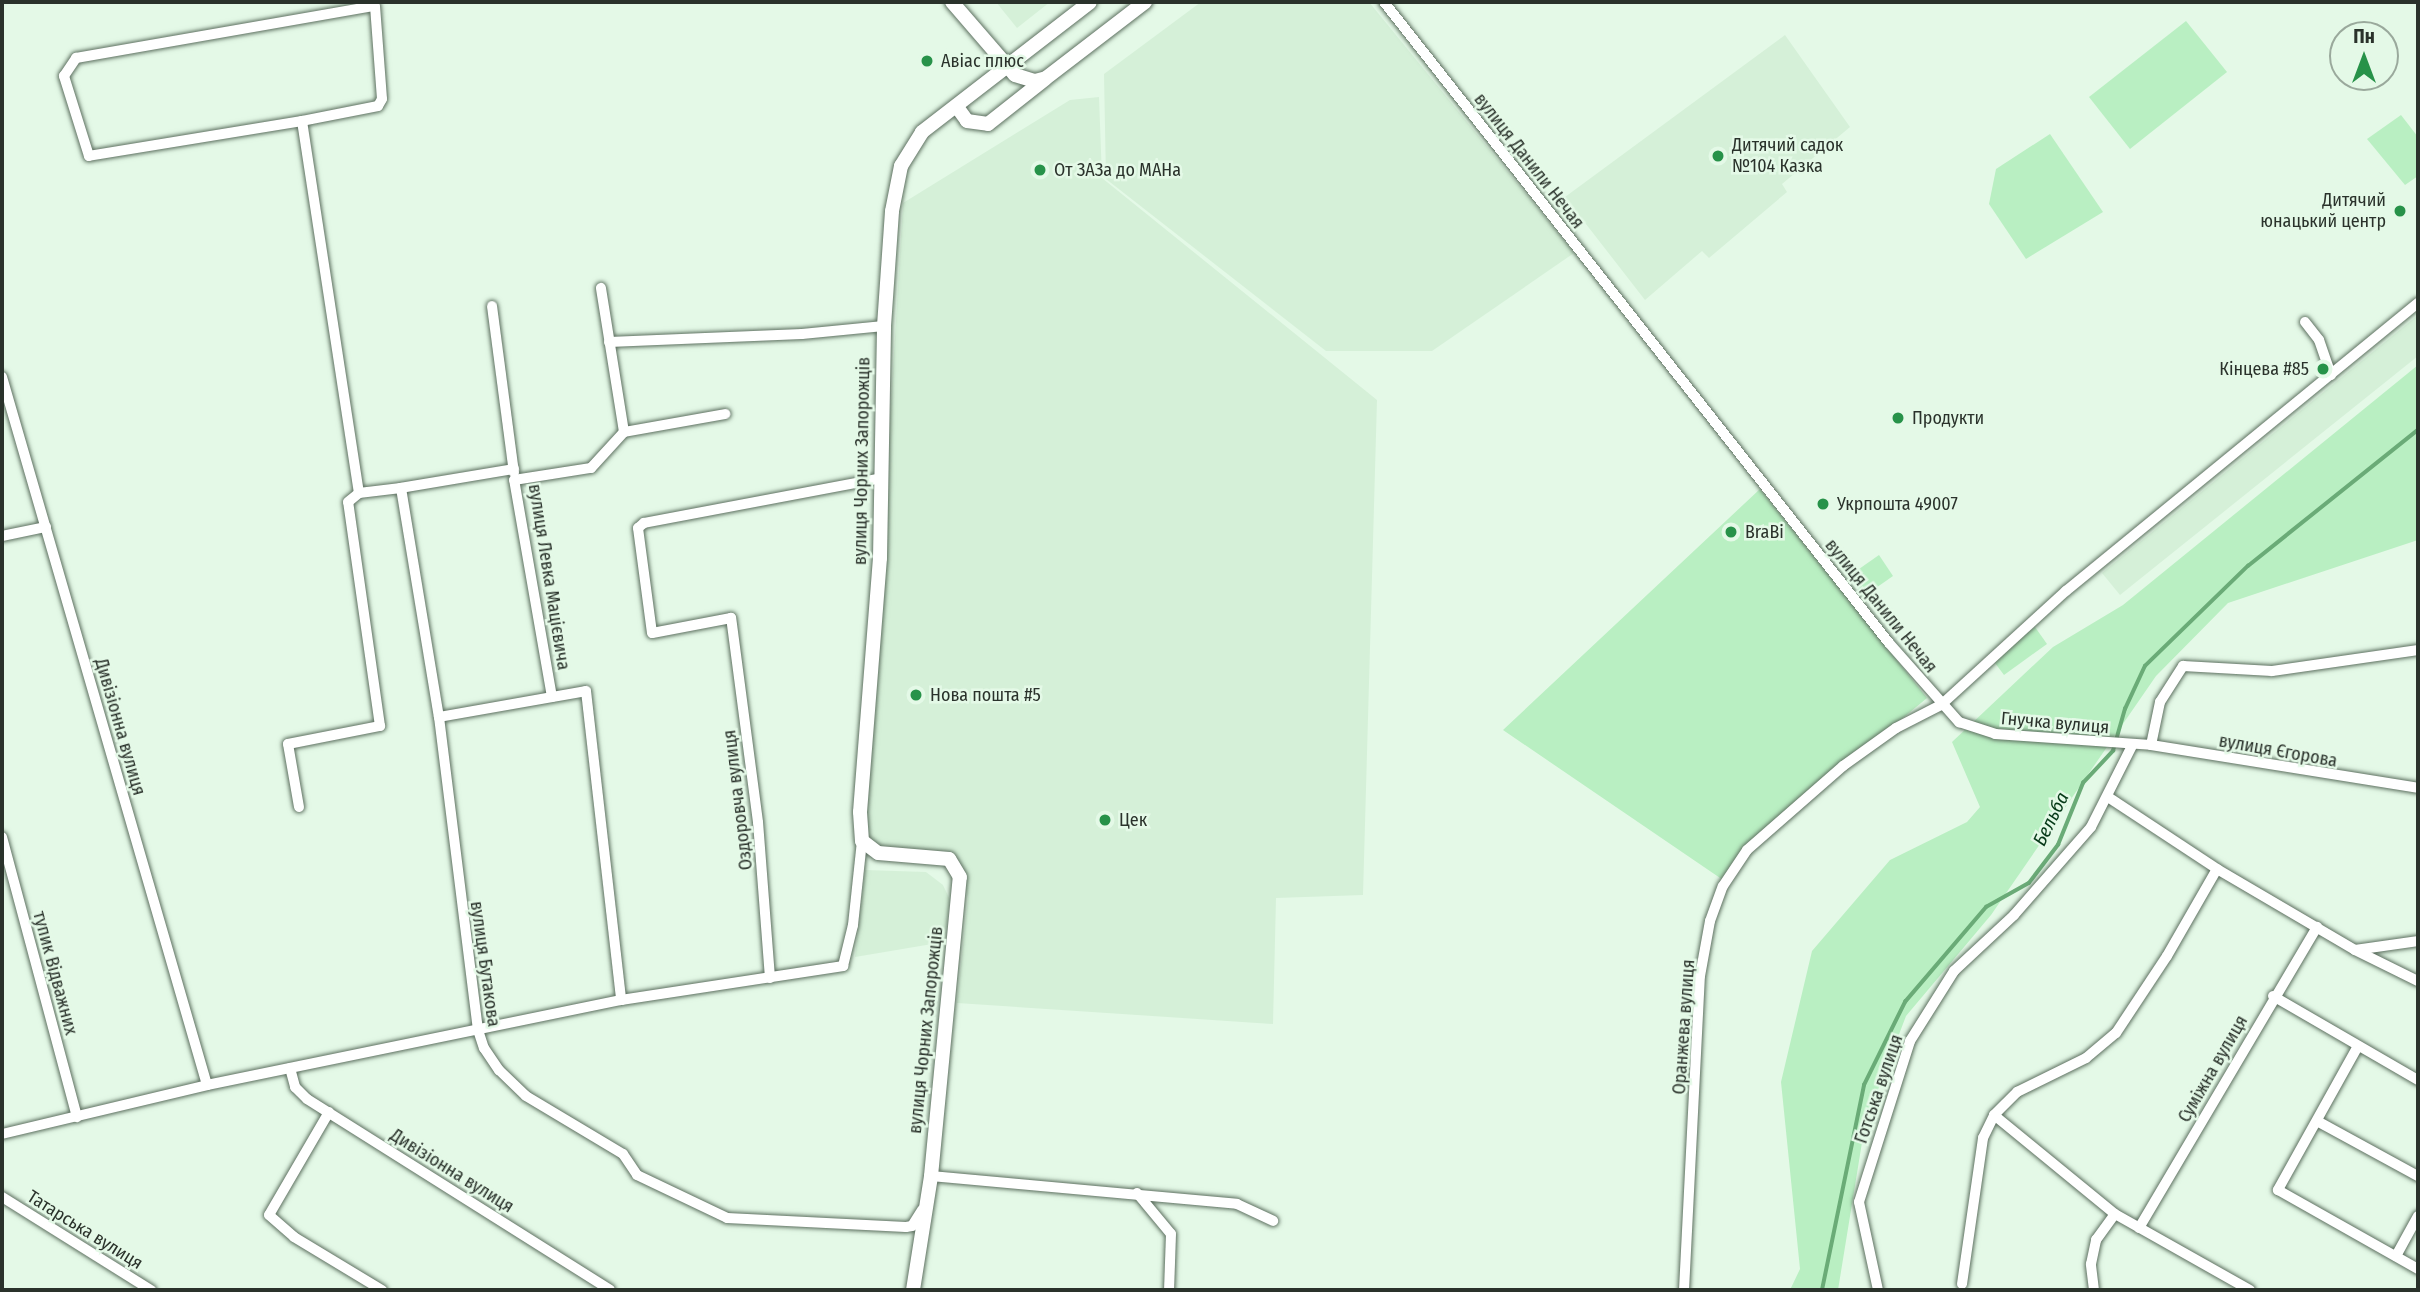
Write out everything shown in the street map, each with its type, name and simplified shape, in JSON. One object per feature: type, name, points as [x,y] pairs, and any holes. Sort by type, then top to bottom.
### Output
[{"type":"street","points":[[952,2],[1008,66],[1024,80],[1046,78]]},
{"type":"street","name":"вулиця Чорних Запорожців","points":[[770,978],[843,966],[853,925],[862,841],[860,812],[882,478],[884,326],[892,211],[901,166],[922,132],[1090,2]]},
{"type":"street","points":[[957,107],[967,121],[988,124],[1145,2]]},
{"type":"street","name":"вулиця Данили Нечая","points":[[1384,2],[1941,705]]},
{"type":"street","points":[[375,6],[382,99],[378,106],[302,121],[89,156],[65,75],[76,58],[375,6]]},
{"type":"street","points":[[302,121],[359,493]]},
{"type":"street","points":[[601,288],[624,432],[725,414]]},
{"type":"street","points":[[1941,705],[2066,591],[2418,303]]},
{"type":"street","points":[[492,306],[514,480]]},
{"type":"street","points":[[2305,322],[2319,340],[2330,375]]},
{"type":"street","points":[[609,342],[802,334],[884,326]]},
{"type":"street","name":"Дивізіонна вулиця","points":[[2,377],[207,1085]]},
{"type":"street","name":"вулиця Левка Мацієвича","points":[[621,1000],[586,691],[552,697],[514,480],[591,468],[624,432]]},
{"type":"street","points":[[299,807],[288,744],[380,726],[348,502],[359,493],[514,469]]},
{"type":"street","name":"Оздоровча вулиця","points":[[770,978],[758,822],[731,618],[652,633],[638,528],[641,524],[882,478]]},
{"type":"street","name":"вулиця Бутакова","points":[[401,488],[439,717],[478,1030],[499,1070],[526,1096],[623,1154],[637,1175],[719,1214],[906,1227],[916,1221],[926,1203]]},
{"type":"street","points":[[2,536],[46,527]]},
{"type":"street","points":[[2151,745],[2160,702],[2183,666],[2272,671],[2418,650]]},
{"type":"street","points":[[439,717],[552,697]]},
{"type":"street","name":"Гнучка вулиця","points":[[1941,705],[1959,722],[1995,734],[2128,745]]},
{"type":"street","name":"Оранжева вулиця","points":[[1684,1290],[1700,976],[1710,921],[1723,886],[1747,850],[1843,766],[1896,728],[1941,705]]},
{"type":"street","name":"вулиця Єгорова","points":[[2128,745],[2151,745],[2418,788]]},
{"type":"street","name":"Готська вулиця","points":[[1878,1290],[1859,1202],[1910,1041],[1954,971],[2014,915],[2091,827],[2108,797],[2128,745]]},
{"type":"street","points":[[2108,797],[2217,869],[2355,950],[2418,981]]},
{"type":"street","name":"тупик Відважних","points":[[2,837],[77,1116]]},
{"type":"street","name":"вулиця Чорних Запорожців","points":[[862,841],[878,853],[949,859],[960,877],[931,1176]]},
{"type":"street","points":[[1962,1284],[1983,1138],[1994,1115],[2017,1092],[2086,1058],[2116,1032],[2167,956],[2217,869]]},
{"type":"street","name":"Суміжна вулиця","points":[[2139,1228],[2273,996],[2318,927]]},
{"type":"street","points":[[2355,950],[2418,941]]},
{"type":"street","points":[[2,1133],[207,1085],[621,1000],[770,978]]},
{"type":"street","points":[[2273,996],[2418,1080]]},
{"type":"street","points":[[2358,1046],[2278,1190],[2418,1269]]},
{"type":"street","name":"Дивізіонна вулиця","points":[[290,1068],[295,1087],[329,1112],[610,1290]]},
{"type":"street","points":[[329,1112],[269,1215],[294,1237],[382,1290]]},
{"type":"street","points":[[1994,1115],[2115,1214],[2250,1290]]},
{"type":"street","points":[[2317,1121],[2418,1176]]},
{"type":"street","points":[[913,1290],[931,1176],[1237,1204],[1273,1221]]},
{"type":"street","points":[[1137,1193],[1171,1234],[1169,1290]]},
{"type":"street","name":"Татарська вулиця","points":[[2,1197],[151,1290]]},
{"type":"street","points":[[2094,1290],[2091,1264],[2096,1240],[2115,1214]]},
{"type":"street","points":[[2396,1256],[2418,1216]]},
{"type":"shaded area","points":[[996,2],[1050,2],[1017,28]]},
{"type":"shaded area","points":[[1201,2],[1369,2],[1574,253],[1432,351],[1326,351],[1106,179],[1104,74]]},
{"type":"shaded area","name":"Дитячий садок №104 Казка","points":[[1785,35],[1850,127],[1782,184],[1787,192],[1709,258],[1702,251],[1645,300],[1565,197]]},
{"type":"shaded area","points":[[1099,97],[1102,178],[1377,400],[1363,895],[1276,898],[1273,1024],[957,1003],[968,898],[956,855],[876,847],[865,839],[903,203],[1070,100]]},
{"type":"shaded area","points":[[2418,315],[2418,356],[2120,595],[2102,573]]},
{"type":"shaded area","points":[[865,870],[926,872],[943,885],[950,900],[944,942],[855,957]]},
{"type":"green space","points":[[2186,21],[2227,72],[2130,149],[2089,97]]},
{"type":"green space","points":[[2401,115],[2418,137],[2418,176],[2405,185],[2367,139]]},
{"type":"green space","points":[[2050,134],[2103,212],[2026,259],[1989,204],[1996,169]]},
{"type":"green space","points":[[2418,365],[2418,540],[2228,603],[2156,676],[1991,915],[1906,1016],[1865,1124],[1838,1290],[1790,1290],[1800,1269],[1781,1082],[1812,951],[1890,860],[1967,822],[1980,807],[1952,742],[2053,647],[2123,605]]},
{"type":"green space","points":[[1760,489],[1927,698],[1771,827],[1726,882],[1503,730]]},
{"type":"green space","points":[[1879,555],[1893,576],[1863,597],[1849,576]]},
{"type":"green space","points":[[2035,627],[2047,644],[2004,675],[1992,659]]},
{"type":"waterway","name":"Бельба","points":[[1822,1290],[1864,1085],[1905,1002],[1986,907],[2029,883],[2058,845],[2083,783],[2113,751],[2125,709],[2145,666],[2248,566],[2418,430]]},
{"type":"place","name":"Авіас плюс","points":[[927,61]]},
{"type":"place","name":"Дитячий садок №104 Казка","points":[[1718,156]]},
{"type":"place","name":"От ЗАЗа до МАНа","points":[[1040,170]]},
{"type":"place","name":"Дитячий юнацький центр","points":[[2400,211]]},
{"type":"place","name":"Кінцева #85","points":[[2323,369]]},
{"type":"place","name":"Продукти","points":[[1898,418]]},
{"type":"place","name":"Укрпошта 49007","points":[[1823,504]]},
{"type":"place","name":"BraBi","points":[[1731,532]]},
{"type":"place","name":"Нова пошта #5","points":[[916,695]]},
{"type":"place","name":"Цек","points":[[1105,820]]}]
